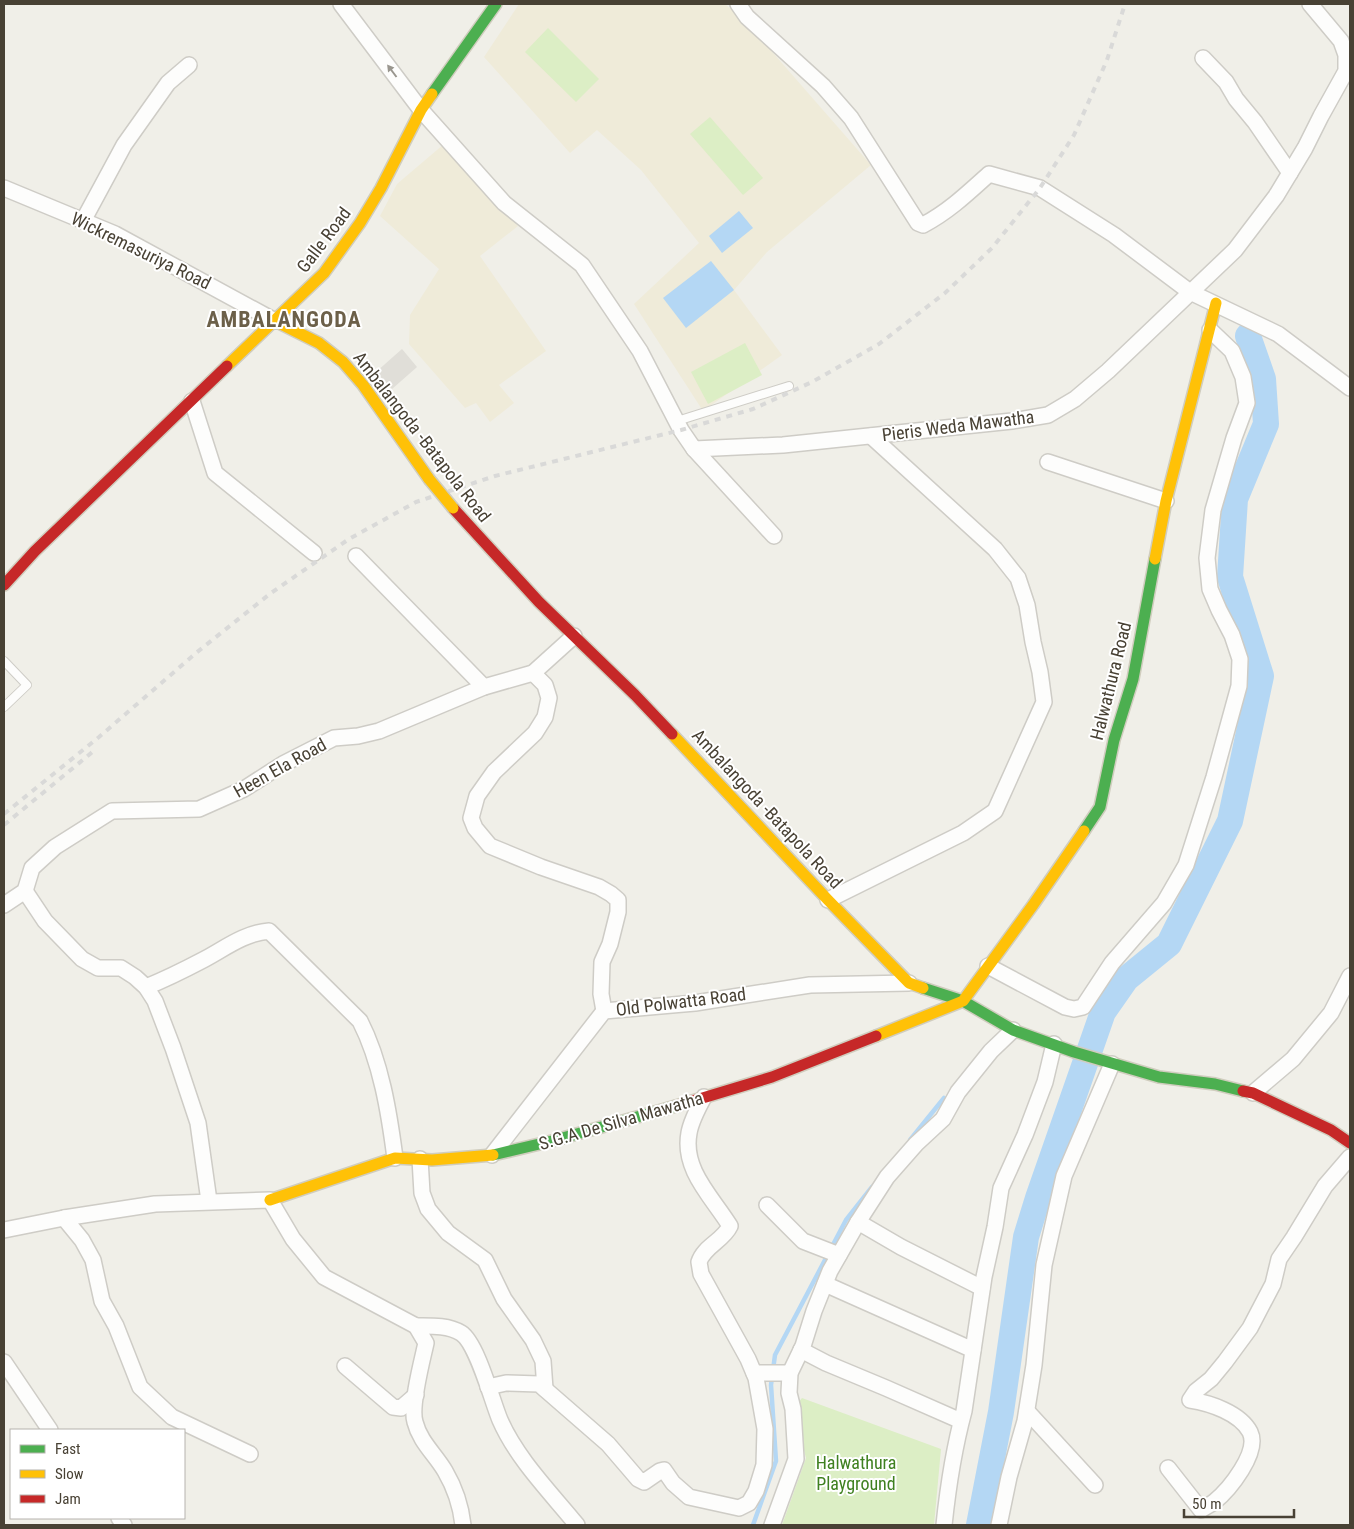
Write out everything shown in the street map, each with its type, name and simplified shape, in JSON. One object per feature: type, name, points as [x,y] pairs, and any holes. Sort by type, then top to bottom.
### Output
[{"type":"main road","name":"Galle Road","points":[[4,586],[35,551],[324,273],[360,223],[381,188],[421,110],[496,4]]},
{"type":"main road","name":"Halwathura Road","points":[[963,1001],[1033,905],[1100,807],[1114,740],[1133,679],[1166,501],[1216,303]]},
{"type":"main road","name":"Ambalangoda -Batapola Road","points":[[275,321],[315,340],[347,366],[371,394],[406,449],[429,479],[494,554],[574,636],[635,694],[828,900],[909,983],[963,1001],[1012,1030],[1074,1052],[1159,1077],[1215,1084],[1253,1093],[1331,1130],[1350,1143]]},
{"type":"main road","name":"S.G.A De Silva Mawatha","points":[[270,1200],[395,1158],[420,1159],[492,1156],[552,1141],[772,1076],[963,1001]]},
{"type":"street","points":[[341,4],[421,110],[504,203],[582,266],[640,351],[679,426],[694,449],[774,536]]},
{"type":"street","points":[[738,4],[747,17],[823,86],[852,118],[918,223],[923,225],[933,220],[958,202],[989,174],[1040,188],[1114,235],[1190,292],[1278,334],[1350,388]]},
{"type":"street","points":[[1310,4],[1341,42],[1348,62]]},
{"type":"street","points":[[1203,58],[1226,82],[1236,99],[1255,122],[1290,173]]},
{"type":"street","name":"Pieris Weda Mawatha","points":[[694,449],[783,445],[1012,421],[1048,415],[1075,399],[1108,371],[1190,292],[1204,281],[1243,241],[1284,184],[1346,71],[1348,62]]},
{"type":"street","points":[[83,221],[124,145],[168,83],[189,65]]},
{"type":"street","name":"Wickremasuriya Road","points":[[4,188],[115,234],[275,321]]},
{"type":"street","points":[[988,966],[1064,1007],[1074,1009],[1084,1007],[1112,963],[1164,903],[1186,866],[1214,778],[1239,686],[1240,659],[1232,635],[1210,589],[1207,558],[1213,510],[1234,438],[1247,403],[1244,377],[1232,351],[1210,330]]},
{"type":"street","points":[[192,400],[215,473],[314,553]]},
{"type":"street","points":[[828,900],[963,834],[995,811],[1044,702],[1027,604],[1018,578],[995,549],[871,436]]},
{"type":"street","points":[[1048,462],[1166,501]]},
{"type":"street","points":[[356,556],[484,687]]},
{"type":"street","name":"Heen Ela Road","points":[[25,892],[32,868],[55,847],[112,811],[199,809],[244,789],[283,764],[334,738],[358,736],[379,731],[484,687],[534,673],[574,636]]},
{"type":"street","points":[[534,673],[545,685],[549,698],[545,717],[535,733],[494,772],[477,796],[471,818],[475,828],[490,846],[548,870],[598,887],[618,900],[618,912],[610,944],[602,962],[601,994],[604,1012]]},
{"type":"street","points":[[4,905],[25,892],[45,921],[82,960],[98,968],[121,968],[146,987],[155,1000],[198,1123],[209,1201]]},
{"type":"street","points":[[146,987],[171,977],[241,939],[257,932],[269,931],[360,1021],[368,1037],[382,1087],[395,1158]]},
{"type":"street","points":[[1253,1093],[1292,1059],[1331,1013],[1350,976]]},
{"type":"street","name":"Old Polwatta Road","points":[[492,1156],[604,1012],[694,1003],[810,985],[909,983]]},
{"type":"street","points":[[772,1525],[796,1459],[793,1409],[789,1393],[790,1373],[825,1284],[858,1222],[888,1177],[916,1144],[943,1119],[958,1092],[991,1051],[1012,1030]]},
{"type":"street","points":[[944,1525],[982,1288],[1001,1188],[1045,1082],[1054,1044]]},
{"type":"street","points":[[999,1525],[1009,1477],[1027,1411],[1034,1365],[1044,1265],[1064,1176],[1109,1063]]},
{"type":"street","points":[[488,1387],[506,1384],[539,1384],[608,1444],[638,1479],[644,1482],[664,1470],[689,1497],[739,1508],[749,1503],[756,1491],[764,1465],[764,1429],[754,1374],[748,1359],[702,1274],[699,1262],[701,1256],[726,1234],[730,1226],[700,1182],[690,1158],[688,1133],[704,1097]]},
{"type":"street","points":[[1168,1468],[1201,1510],[1214,1502],[1227,1489],[1244,1465],[1251,1450],[1251,1434],[1241,1421],[1212,1404],[1190,1400],[1196,1391],[1211,1379],[1250,1328],[1273,1284],[1279,1259],[1325,1186],[1350,1156]]},
{"type":"street","points":[[420,1159],[422,1193],[428,1209],[448,1233],[485,1260],[504,1299],[533,1340],[543,1361],[544,1389]]},
{"type":"street","points":[[270,1200],[293,1239],[324,1277],[416,1326],[450,1328],[462,1334],[472,1347],[505,1431],[525,1460],[578,1525]]},
{"type":"street","name":"S.G.A De Silva Mawatha","points":[[4,1230],[64,1218],[155,1204],[270,1200]]},
{"type":"street","points":[[767,1205],[803,1241],[840,1255]]},
{"type":"street","points":[[64,1218],[82,1240],[93,1260],[102,1301],[116,1326],[140,1386],[172,1417],[250,1454]]},
{"type":"street","points":[[858,1222],[901,1247],[982,1288]]},
{"type":"street","points":[[825,1284],[973,1350]]},
{"type":"street","points":[[416,1326],[426,1343],[416,1395],[414,1421],[426,1446],[445,1471],[461,1507],[463,1525]]},
{"type":"street","points":[[800,1350],[826,1364],[961,1421]]},
{"type":"street","points":[[4,1362],[49,1429]]},
{"type":"street","points":[[345,1366],[393,1407],[401,1408],[416,1395]]},
{"type":"street","points":[[754,1374],[790,1373]]},
{"type":"street","points":[[1027,1411],[1095,1485]]},
{"type":"lane","points":[[679,426],[789,386]]},
{"type":"lane","points":[[4,661],[27,686],[4,706]]},
{"type":"shaded area","points":[[519,4],[725,4],[746,22],[871,165],[767,252],[734,290],[782,355],[703,411],[634,304],[699,243],[641,170],[597,130],[570,153],[484,57]]},
{"type":"shaded area","points":[[444,144],[518,226],[480,256],[546,351],[499,385],[514,403],[490,422],[476,403],[465,408],[409,344],[410,315],[439,269],[380,216],[397,184]]},
{"type":"shaded area","points":[[402,349],[417,367],[392,389],[376,372]]},
{"type":"green space","points":[[548,28],[599,79],[576,102],[525,52]]},
{"type":"green space","points":[[710,117],[763,178],[743,195],[690,134]]},
{"type":"green space","points":[[745,343],[762,375],[708,404],[691,372]]},
{"type":"green space","name":"Halwathura Playground","points":[[802,1398],[941,1449],[934,1525],[782,1525],[806,1458],[793,1409]]},
{"type":"water","points":[[739,211],[753,228],[722,253],[709,236]]},
{"type":"water","points":[[711,261],[734,290],[686,328],[663,298]]},
{"type":"waterway","points":[[979,1525],[1001,1412],[1026,1237],[1103,1012],[1126,979],[1169,944],[1230,821],[1261,676],[1230,577],[1235,499],[1266,424],[1263,379],[1248,336]]},
{"type":"waterway","points":[[910,1140],[944,1098]]},
{"type":"waterway","points":[[753,1525],[776,1461],[771,1385],[775,1355],[846,1220],[872,1187]]},
{"type":"railway","points":[[4,814],[99,737],[196,653],[271,593],[349,539],[416,502],[495,476],[681,430],[753,409],[812,382],[879,344],[945,293],[992,248],[1040,188],[1074,135],[1107,60],[1125,4]]},
{"type":"railway","points":[[4,825],[96,749]]},
{"type":"traffic: fast","points":[[432,94],[496,4]]},
{"type":"traffic: fast","points":[[1084,831],[1100,807],[1114,740],[1133,679],[1155,559]]},
{"type":"traffic: fast","points":[[923,988],[963,1001],[1013,1030],[1074,1052],[1159,1077],[1215,1084],[1243,1091]]},
{"type":"traffic: fast","points":[[493,1155],[552,1141],[676,1106]]},
{"type":"traffic: slow","points":[[227,366],[324,273],[360,223],[381,188],[421,110],[432,94]]},
{"type":"traffic: slow","points":[[1155,559],[1166,501],[1216,303]]},
{"type":"traffic: slow","points":[[275,321],[319,343],[343,362],[363,385],[429,479]]},
{"type":"traffic: slow","points":[[429,479],[453,508]]},
{"type":"traffic: slow","points":[[672,734],[909,983],[923,988]]},
{"type":"traffic: slow","points":[[876,1036],[963,1001],[1084,831]]},
{"type":"traffic: slow","points":[[270,1200],[395,1158],[432,1160],[493,1155]]},
{"type":"traffic: jam","points":[[4,585],[35,551],[227,366]]},
{"type":"traffic: jam","points":[[453,508],[539,602],[635,695],[672,734]]},
{"type":"traffic: jam","points":[[676,1106],[772,1077],[876,1036]]},
{"type":"traffic: jam","points":[[1243,1091],[1253,1093],[1331,1130],[1350,1143]]},
{"type":"district","name":"AMBALANGODA","points":[[284,319]]}]
